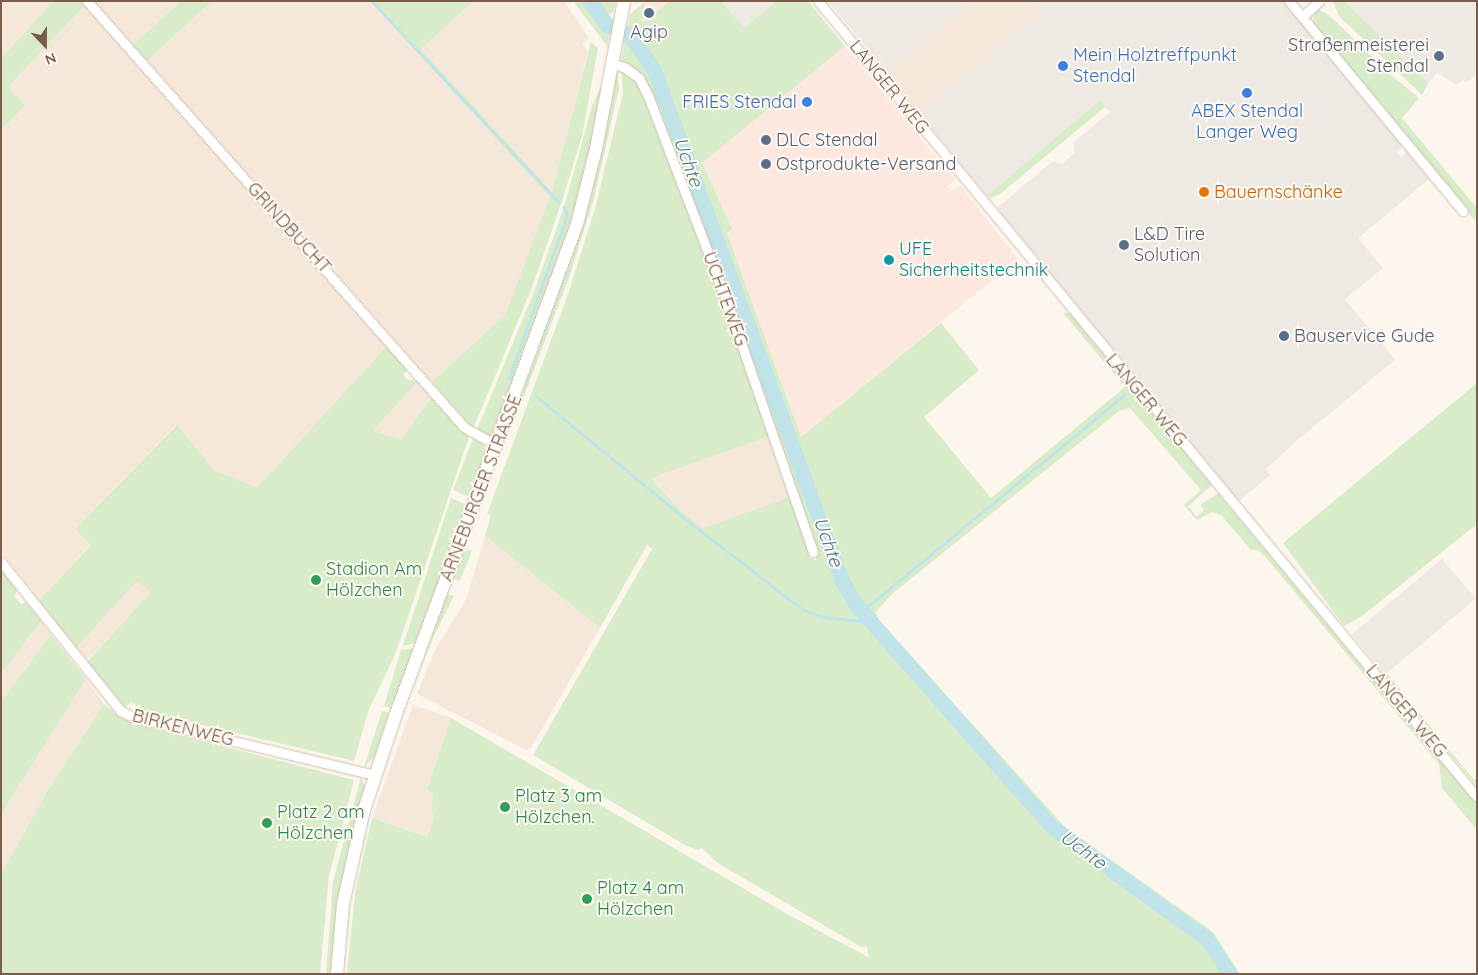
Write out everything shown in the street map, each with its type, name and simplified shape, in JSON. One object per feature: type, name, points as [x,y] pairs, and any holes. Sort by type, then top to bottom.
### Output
[{"type":"main road","name":"ARNEBURGER STRASSE","points":[[338,974],[346,887],[375,775],[577,224],[613,64],[624,1]]},
{"type":"street","name":"GRINDBUCHT","points":[[87,1],[458,421],[472,434],[497,445]]},
{"type":"street","name":"LANGER WEG","points":[[818,1],[1477,797]]},
{"type":"street","points":[[1289,1],[1463,211]]},
{"type":"street","points":[[1302,17],[1319,1]]},
{"type":"street","name":"UCHTEWEG","points":[[613,64],[624,66],[638,78],[649,98],[729,308],[813,552]]},
{"type":"street","name":"BIRKENWEG","points":[[1,562],[121,711],[133,717],[375,775]]},
{"type":"shaded area","points":[[1,1],[54,1],[1,58]]},
{"type":"shaded area","points":[[94,1],[181,1],[133,45]]},
{"type":"shaded area","points":[[212,1],[370,1],[551,197],[505,315],[432,382],[147,61]]},
{"type":"shaded area","points":[[474,1],[564,1],[589,38],[582,44],[588,51],[552,193],[421,49]]},
{"type":"shaded area","name":"Agip","points":[[645,1],[670,1],[641,25]]},
{"type":"shaded area","points":[[721,1],[777,1],[744,29]]},
{"type":"shaded area","points":[[828,1],[974,1],[887,73]]},
{"type":"shaded area","points":[[974,1],[1031,1],[1041,13],[919,113],[887,73]]},
{"type":"shaded area","points":[[1031,1],[1284,1],[1389,127],[1403,146],[1396,152],[1401,157],[1407,152],[1429,179],[1358,238],[1383,268],[1345,299],[1395,360],[1301,437],[1266,469],[1270,475],[1239,501],[1188,439],[1190,436],[1180,430],[997,208],[1053,161],[1062,164],[1075,153],[1073,143],[1110,112],[1099,101],[987,196],[919,113],[1041,13]]},
{"type":"shaded area","name":"Straßenmeisterei Stendal","points":[[1344,1],[1477,1],[1477,74],[1466,83],[1463,80],[1457,85],[1437,73],[1428,83]]},
{"type":"shaded area","points":[[85,5],[387,346],[257,489],[214,470],[176,425],[76,528],[91,544],[39,600],[1,551],[1,130],[26,105],[8,87]]},
{"type":"shaded area","points":[[845,46],[955,180],[947,187],[951,191],[960,185],[1018,259],[801,437],[702,163]]},
{"type":"shaded area","points":[[418,381],[432,397],[401,439],[373,431]]},
{"type":"shaded area","points":[[770,436],[790,497],[703,528],[679,509],[651,477]]},
{"type":"shaded area","points":[[485,536],[600,628],[531,748],[526,750],[417,694],[435,650],[466,600]]},
{"type":"shaded area","points":[[1442,559],[1475,599],[1385,675],[1352,635]]},
{"type":"shaded area","points":[[138,580],[151,592],[88,660],[75,647]]},
{"type":"shaded area","points":[[41,621],[51,635],[1,702],[1,674]]},
{"type":"shaded area","points":[[86,679],[104,704],[48,790],[1,874],[1,814]]},
{"type":"shaded area","points":[[413,705],[451,718],[427,788],[433,794],[431,808],[434,819],[427,837],[372,818]]},
{"type":"green space","points":[[54,1],[81,1],[85,5],[8,87],[26,105],[1,130],[1,58]]},
{"type":"green space","points":[[181,1],[212,1],[147,61],[133,45]]},
{"type":"green space","points":[[370,1],[474,1],[421,49],[552,192],[591,42],[598,48],[582,136],[562,201],[531,290],[473,429],[432,382],[505,315],[550,197]]},
{"type":"green space","points":[[573,1],[616,1],[614,11],[607,16],[612,22],[607,46]]},
{"type":"green space","points":[[670,1],[721,1],[744,28],[777,1],[808,1],[845,46],[702,163],[732,229],[727,233],[801,437],[941,323],[979,370],[924,417],[991,498],[1125,387],[1063,313],[1070,313],[1212,485],[1188,506],[1197,517],[1204,510],[1200,505],[1218,493],[1477,804],[1477,830],[1442,788],[1439,764],[1267,559],[1259,551],[1250,549],[1221,515],[1212,512],[1197,520],[1184,505],[1201,490],[1130,408],[1119,411],[892,594],[876,612],[878,619],[1065,827],[1213,932],[1240,974],[1234,974],[1209,937],[1058,829],[991,754],[987,759],[1063,843],[1203,939],[1226,974],[347,974],[355,893],[372,818],[427,837],[434,819],[431,808],[433,794],[427,789],[451,718],[789,915],[870,958],[866,946],[861,947],[716,862],[702,848],[697,850],[685,845],[533,755],[652,549],[647,545],[600,628],[485,536],[491,515],[487,514],[567,297],[595,209],[623,93],[621,70],[637,80],[742,354],[770,436],[651,478],[679,509],[703,528],[790,497],[810,558],[816,560],[816,552],[641,75],[621,62],[630,14],[645,2],[642,24]]},
{"type":"green space","points":[[1333,1],[1344,1],[1428,83],[1422,95],[1339,16]]},
{"type":"green space","points":[[1318,9],[1329,15],[1392,76],[1419,98],[1402,118],[1477,208],[1477,223],[1313,23],[1314,10]]},
{"type":"green space","points":[[617,71],[619,88],[594,198],[569,278],[514,422],[512,420],[577,241]]},
{"type":"green space","points":[[604,80],[595,133],[566,244],[493,436],[490,437],[476,432],[534,292],[565,204],[592,106]]},
{"type":"green space","points":[[1100,100],[1105,107],[1000,194],[990,198],[987,196]]},
{"type":"green space","name":"Stadion Am Hölzchen","points":[[387,346],[408,369],[403,375],[408,380],[418,381],[373,431],[401,439],[432,397],[469,437],[395,655],[369,709],[354,761],[147,712],[131,702],[124,709],[87,662],[151,592],[137,581],[76,648],[39,600],[91,545],[75,529],[177,425],[214,470],[257,488]]},
{"type":"green space","points":[[1477,383],[1477,524],[1362,616],[1344,626],[1283,543]]},
{"type":"green space","points":[[473,439],[483,444],[488,454],[471,496],[467,496],[453,490]]},
{"type":"green space","points":[[451,498],[467,505],[422,634],[419,633],[415,643],[403,646]]},
{"type":"green space","points":[[472,551],[460,581],[453,578],[463,552]]},
{"type":"green space","points":[[2,570],[17,590],[15,597],[21,604],[26,602],[41,621],[1,674]]},
{"type":"green space","points":[[447,594],[454,596],[431,642],[413,689]]},
{"type":"green space","points":[[51,635],[86,679],[1,814],[1,702]]},
{"type":"green space","points":[[416,648],[391,708],[384,706],[401,650]]},
{"type":"green space","points":[[1385,671],[1474,780],[1477,779],[1477,786],[1382,672]]},
{"type":"green space","points":[[104,704],[121,718],[141,725],[354,780],[329,876],[320,974],[1,974],[1,874],[48,790]]},
{"type":"green space","points":[[382,711],[389,713],[374,758],[364,767]]},
{"type":"green space","points":[[361,777],[365,787],[332,974],[326,974],[333,882]]},
{"type":"waterway","points":[[372,1],[559,202]]},
{"type":"waterway","name":"Uchte","points":[[590,1],[606,24],[631,37],[654,70],[842,581],[857,606],[1052,827],[1207,939],[1230,974]]},
{"type":"waterway","points":[[512,380],[509,378],[567,215],[564,208]]},
{"type":"waterway","points":[[861,612],[1125,394]]},
{"type":"waterway","points":[[536,396],[687,520],[802,609],[823,617],[869,622]]},
{"type":"place","name":"Agip","points":[[649,13]]},
{"type":"place","name":"Straßenmeisterei Stendal","points":[[1439,56]]},
{"type":"place","name":"Mein Holztreffpunkt Stendal","points":[[1063,66]]},
{"type":"place","name":"ABEX Stendal Langer Weg","points":[[1247,93]]},
{"type":"place","name":"FRIES Stendal","points":[[807,102]]},
{"type":"place","name":"DLC Stendal","points":[[766,140]]},
{"type":"place","name":"Ostprodukte-Versand","points":[[766,164]]},
{"type":"place","name":"Bauernschänke","points":[[1204,192]]},
{"type":"place","name":"L&D Tire Solution","points":[[1124,245]]},
{"type":"place","name":"UFE Sicherheitstechnik","points":[[889,260]]},
{"type":"place","name":"Bauservice Gude","points":[[1284,336]]},
{"type":"place","name":"Stadion Am Hölzchen","points":[[316,580]]},
{"type":"place","name":"Platz 3 am Hölzchen.","points":[[505,807]]},
{"type":"place","name":"Platz 2 am Hölzchen","points":[[267,823]]},
{"type":"place","name":"Platz 4 am Hölzchen","points":[[587,899]]}]
